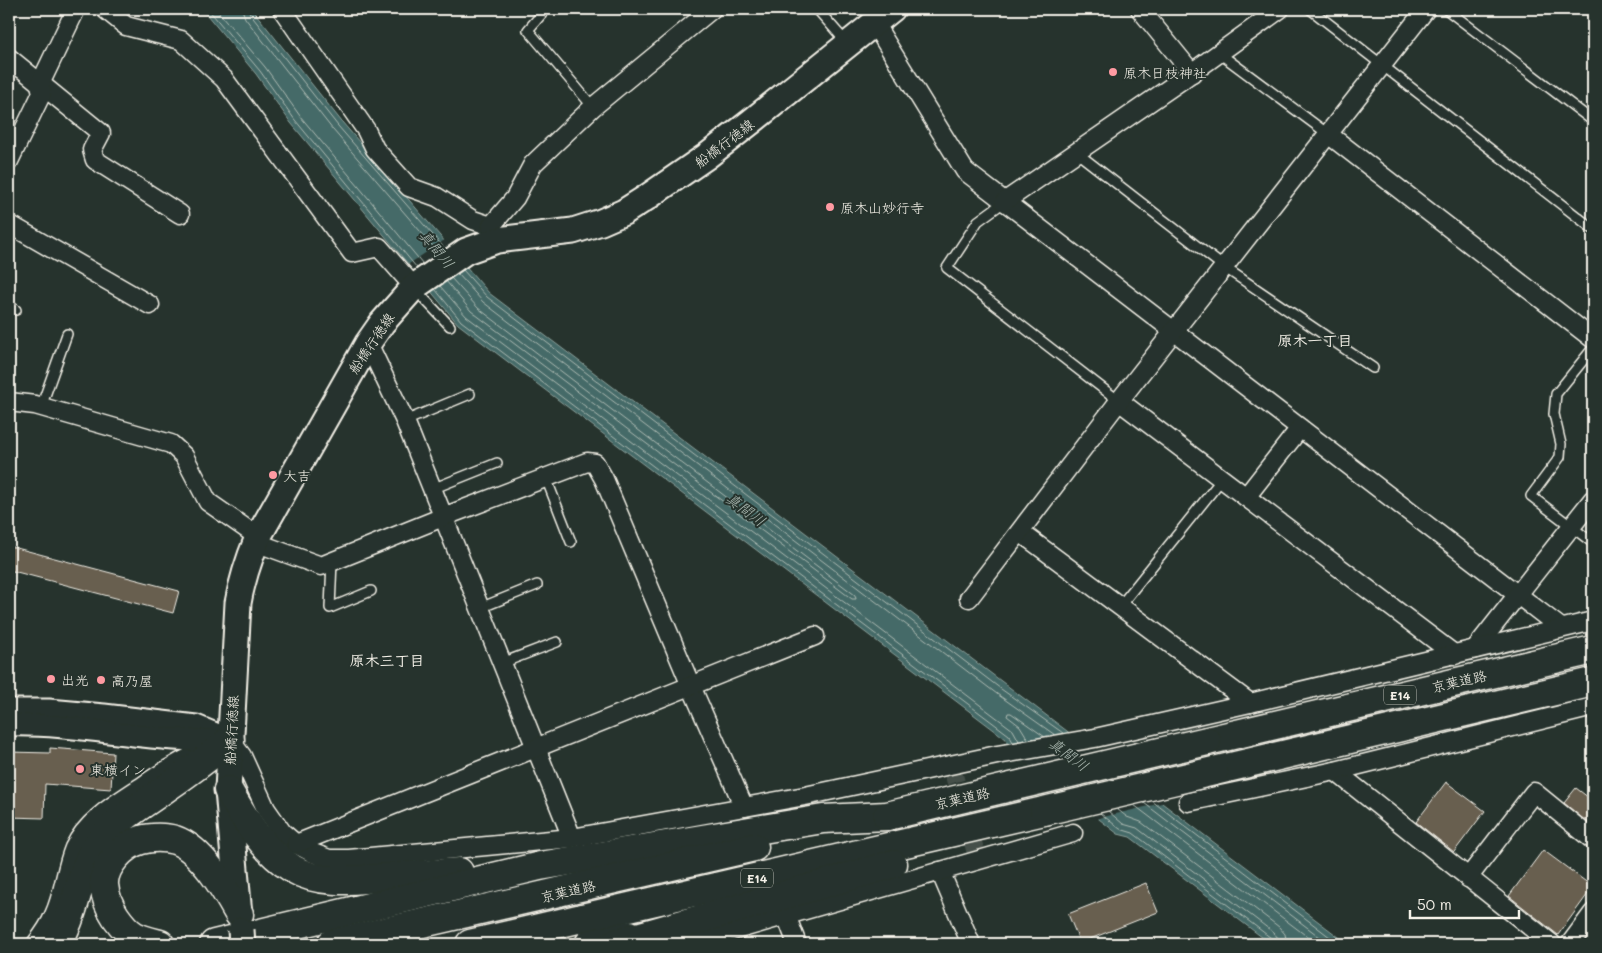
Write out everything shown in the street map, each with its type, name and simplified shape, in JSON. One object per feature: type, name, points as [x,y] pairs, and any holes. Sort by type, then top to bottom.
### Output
[{"type":"highway","name":"京葉道路","points":[[331,944],[605,883],[1593,650]]},
{"type":"highway","name":"E14","points":[[470,944],[1593,682]]},
{"type":"highway","points":[[56,944],[68,920],[80,880],[93,852],[112,827],[195,768],[230,740]]},
{"type":"highway","points":[[228,790],[248,824],[279,858],[295,870],[322,879],[345,881],[540,866]]},
{"type":"highway","points":[[613,944],[968,841],[1044,811]]},
{"type":"highway","points":[[214,944],[540,866],[823,819],[886,816]]},
{"type":"highway","points":[[160,944],[134,935],[121,924],[111,910],[104,884],[107,870],[115,858],[140,840],[159,838],[176,840],[202,860],[227,892],[240,930]]},
{"type":"highway","points":[[589,944],[702,919]]},
{"type":"main road","name":"船橋行徳線","points":[[240,930],[228,790],[238,603],[242,580],[258,537],[368,343],[382,323],[416,286],[458,255],[478,246],[494,233],[573,231],[624,212],[707,156],[883,16]]},
{"type":"street","points":[[9,161],[42,93],[40,84],[76,9]]},
{"type":"street","points":[[105,9],[126,26],[181,40],[224,79],[352,253],[379,246],[416,286]]},
{"type":"street","points":[[282,9],[366,130],[375,149],[409,187],[438,197],[494,233],[534,164],[593,107],[712,9]]},
{"type":"street","points":[[1140,9],[1192,73]]},
{"type":"street","points":[[1004,202],[1192,73],[1280,9]]},
{"type":"street","points":[[969,598],[1173,332],[1426,9]]},
{"type":"street","points":[[883,16],[965,171],[1562,628]]},
{"type":"street","points":[[9,58],[101,133],[92,150],[95,160],[180,214]]},
{"type":"street","points":[[1328,134],[1593,338]]},
{"type":"street","points":[[9,224],[150,305]]},
{"type":"street","points":[[368,343],[405,422],[572,838]]},
{"type":"street","points":[[9,402],[41,406],[171,444],[184,456],[208,502],[258,537],[266,546],[321,566],[443,516],[587,462],[595,463],[604,479],[744,807]]},
{"type":"street","points":[[1119,402],[1455,655]]},
{"type":"street","points":[[1246,497],[1300,428]]},
{"type":"street","points":[[1475,650],[1593,499]]},
{"type":"street","points":[[1020,532],[1250,703]]},
{"type":"street","points":[[9,710],[49,710],[196,726],[230,740],[242,756],[266,809],[282,832],[296,844],[328,859],[348,859],[572,838],[814,794],[997,755],[1095,738],[1455,655],[1593,621]]},
{"type":"street","points":[[296,844],[815,636]]},
{"type":"street","points":[[1188,802],[1335,771],[1593,707]]},
{"type":"street","points":[[9,725],[112,732],[196,742],[230,740]]},
{"type":"street","points":[[36,944],[45,933],[55,914],[66,871],[74,848],[83,833],[113,806],[180,761],[230,740]]},
{"type":"street","points":[[1335,771],[1552,944]]},
{"type":"street","points":[[1468,878],[1534,792],[1593,840]]},
{"type":"street","points":[[687,944],[1073,833]]},
{"type":"street","points":[[940,871],[971,944]]},
{"type":"street","points":[[1570,944],[1593,913]]},
{"type":"street","points":[[786,915],[797,944]]},
{"type":"lane","points":[[546,9],[528,30],[593,107]]},
{"type":"lane","points":[[817,9],[848,44]]},
{"type":"lane","points":[[1310,9],[1593,229]]},
{"type":"lane","points":[[1446,9],[1593,120]]},
{"type":"lane","points":[[1219,53],[1328,134]]},
{"type":"lane","points":[[1076,152],[1224,267],[1373,368]]},
{"type":"lane","points":[[1004,202],[978,221],[947,268],[1119,402]]},
{"type":"lane","points":[[416,286],[450,326]]},
{"type":"lane","points":[[41,406],[67,334]]},
{"type":"lane","points":[[1593,348],[1556,394],[1554,414],[1562,444],[1560,457],[1531,496],[1593,543]]},
{"type":"lane","points":[[405,422],[470,394]]},
{"type":"lane","points":[[432,489],[496,463]]},
{"type":"lane","points":[[546,478],[571,542]]},
{"type":"lane","points":[[1120,606],[1222,479]]},
{"type":"lane","points":[[332,561],[330,608],[371,591]]},
{"type":"lane","points":[[480,608],[537,585]]},
{"type":"lane","points":[[502,663],[557,642]]},
{"type":"water","name":"真間川","points":[[202,9],[252,9],[342,122],[489,293],[1348,944],[1271,944],[1130,837],[1118,834],[1010,749],[1006,739],[458,324],[291,123],[256,74]]},
{"type":"pier","points":[[446,239],[467,264],[427,291],[406,266]]},
{"type":"pier","points":[[1090,744],[1166,802],[1095,819],[1021,760]]},
{"type":"building","points":[[9,546],[179,591],[173,613],[9,570]]},
{"type":"building","points":[[50,748],[113,753],[111,789],[45,784],[44,818],[9,817],[9,752],[50,753]]},
{"type":"building","points":[[1446,782],[1485,811],[1454,852],[1416,822]]},
{"type":"building","points":[[1576,788],[1593,801],[1593,827],[1564,803]]},
{"type":"building","points":[[1543,850],[1593,887],[1558,935],[1509,896]]},
{"type":"building","points":[[1146,883],[1158,912],[1080,943],[1068,914]]},
{"type":"tunnel","points":[[1187,718],[1209,797]]},
{"type":"tunnel","points":[[951,765],[978,860]]},
{"type":"place","name":"原木日枝神社","points":[[1113,72]]},
{"type":"place","name":"原木山妙行寺","points":[[830,207]]},
{"type":"place","name":"大吉","points":[[273,475]]},
{"type":"place","name":"出光","points":[[51,679]]},
{"type":"place","name":"高乃屋","points":[[101,680]]},
{"type":"place","name":"東横イン","points":[[80,769]]},
{"type":"district","name":"原木一丁目","points":[[1315,340]]},
{"type":"district","name":"原木三丁目","points":[[387,660]]}]
